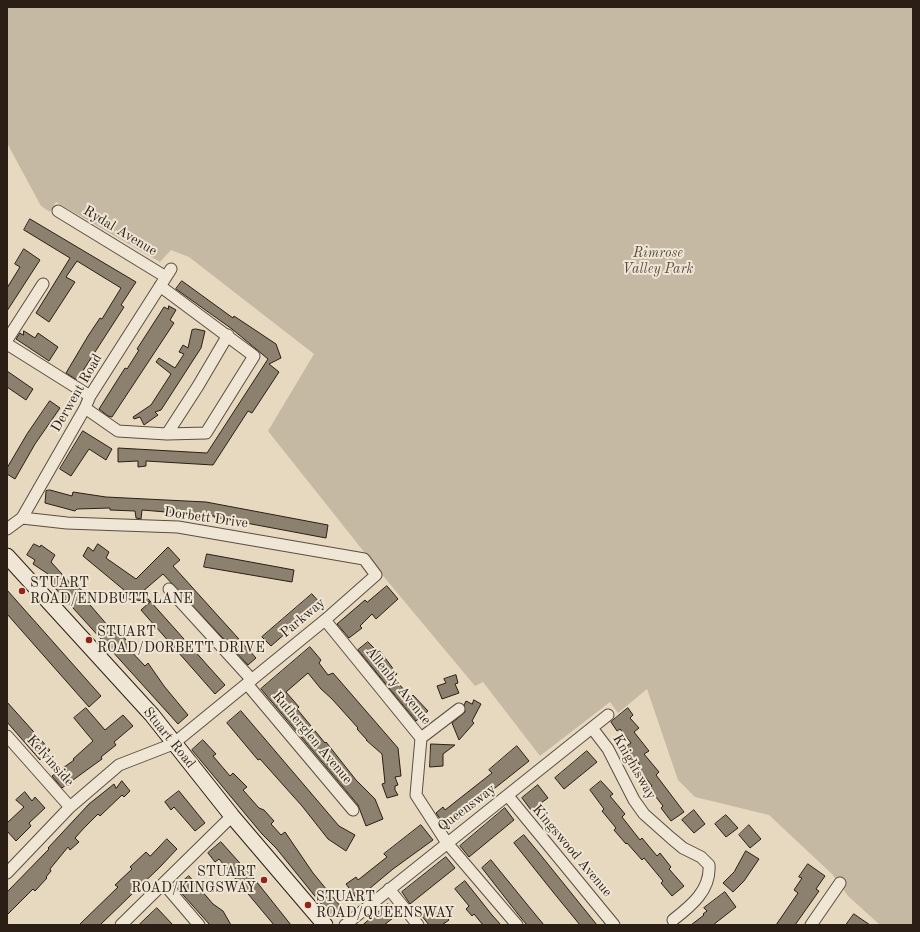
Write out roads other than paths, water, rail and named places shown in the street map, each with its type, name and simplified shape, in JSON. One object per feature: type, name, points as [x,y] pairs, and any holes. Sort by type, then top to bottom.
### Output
[{"type":"street","name":"Rydal Avenue","points":[[58,211],[166,278],[228,335],[254,356],[206,434],[167,434]]},
{"type":"street","name":"Derwent Road","points":[[7,529],[22,518],[85,408],[90,396],[166,278]]},
{"type":"street","points":[[7,340],[43,284]]},
{"type":"street","points":[[85,408],[118,431],[167,434],[198,386],[228,335]]},
{"type":"street","points":[[7,344],[90,396]]},
{"type":"street","name":"Dorbett Drive","points":[[22,518],[67,523],[178,527],[364,559],[376,574]]},
{"type":"street","name":"Stuart Road","points":[[7,556],[152,715],[173,744],[232,816],[325,925]]},
{"type":"street","name":"Parkway","points":[[7,873],[70,807],[119,765],[173,744],[325,620],[376,574]]},
{"type":"street","name":"Rutherglen Avenue","points":[[170,589],[250,682],[353,810]]},
{"type":"street","name":"Allenby Avenue","points":[[325,620],[421,738],[416,795],[447,843],[517,925]]},
{"type":"street","points":[[421,738],[459,709]]},
{"type":"street","name":"Queensway","points":[[345,925],[608,715]]},
{"type":"street","name":"Knightsway","points":[[592,728],[608,749],[634,800],[644,814],[683,848],[701,857],[709,865],[710,873],[708,881],[694,903],[673,920]]},
{"type":"street","name":"Kelvinside","points":[[7,736],[70,807]]},
{"type":"street","name":"Kingswood Avenue","points":[[508,796],[614,925]]},
{"type":"street","points":[[121,925],[232,816]]},
{"type":"street","points":[[811,925],[840,883]]},
{"type":"street","points":[[164,884],[199,925]]},
{"type":"street","points":[[389,889],[418,925]]},
{"type":"place","name":"STUART ROAD/ENDBUTT LANE","points":[[22,591]]},
{"type":"place","name":"STUART ROAD/DORBETT DRIVE","points":[[89,640]]},
{"type":"place","name":"STUART ROAD/KINGSWAY","points":[[264,880]]},
{"type":"place","name":"STUART ROAD/QUEENSWAY","points":[[308,905]]},
{"type":"park label","name":"Rimrose Valley Park","points":[[658,262]]}]
